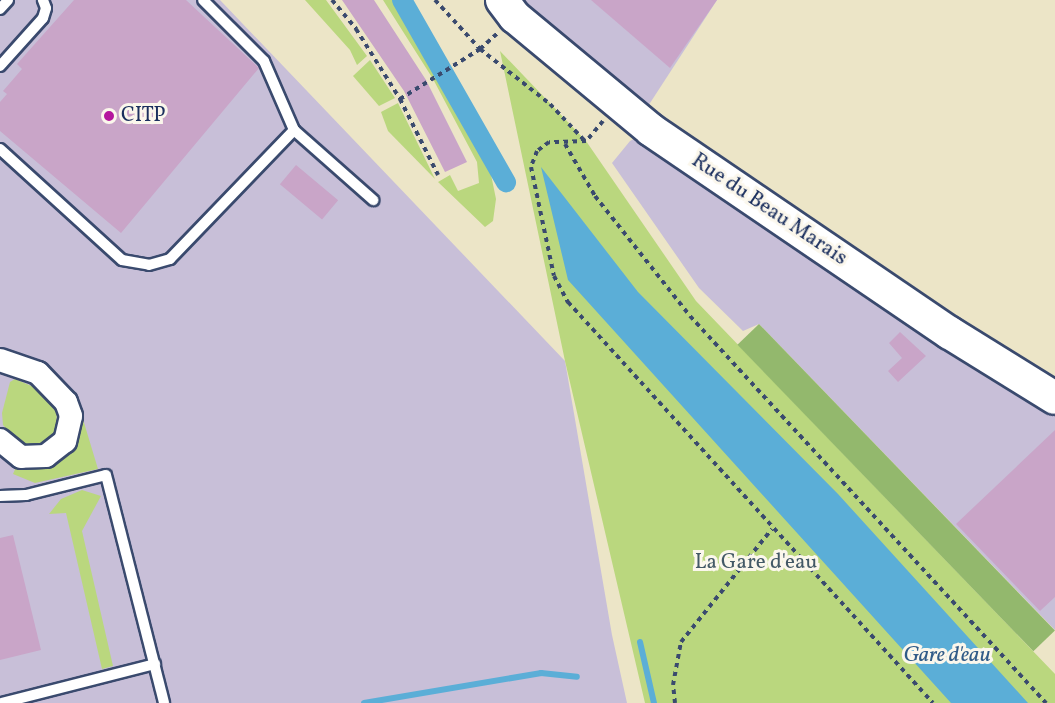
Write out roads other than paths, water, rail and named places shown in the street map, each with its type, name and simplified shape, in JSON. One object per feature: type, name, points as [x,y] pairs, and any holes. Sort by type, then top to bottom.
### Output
[{"type":"street","name":"Rue du Beau Marais","points":[[508,9],[651,130],[950,333],[1055,398]]},
{"type":"street","points":[[0,360],[38,373],[66,402],[71,417],[65,441],[46,456],[21,457],[0,441]]},
{"type":"lane","points":[[0,9],[8,0]]},
{"type":"lane","points":[[0,66],[43,18],[46,8],[42,0]]},
{"type":"lane","points":[[203,0],[264,61],[294,130],[373,200]]},
{"type":"lane","points":[[0,149],[123,260],[149,265],[170,259],[294,130]]},
{"type":"lane","points":[[0,496],[27,495],[106,475],[164,703]]},
{"type":"lane","points":[[2,703],[155,664]]},
{"type":"water","name":"Gare d'eau","points":[[541,167],[638,292],[838,494],[1028,703],[951,703],[568,280]]},
{"type":"waterway","points":[[402,0],[506,182]]},
{"type":"waterway","points":[[640,642],[654,703]]},
{"type":"waterway","points":[[364,703],[541,673],[577,677]]},
{"type":"place","name":"CITP","points":[[109,116]]},
{"type":"park label","name":"La Gare d'eau","points":[[756,563]]}]
